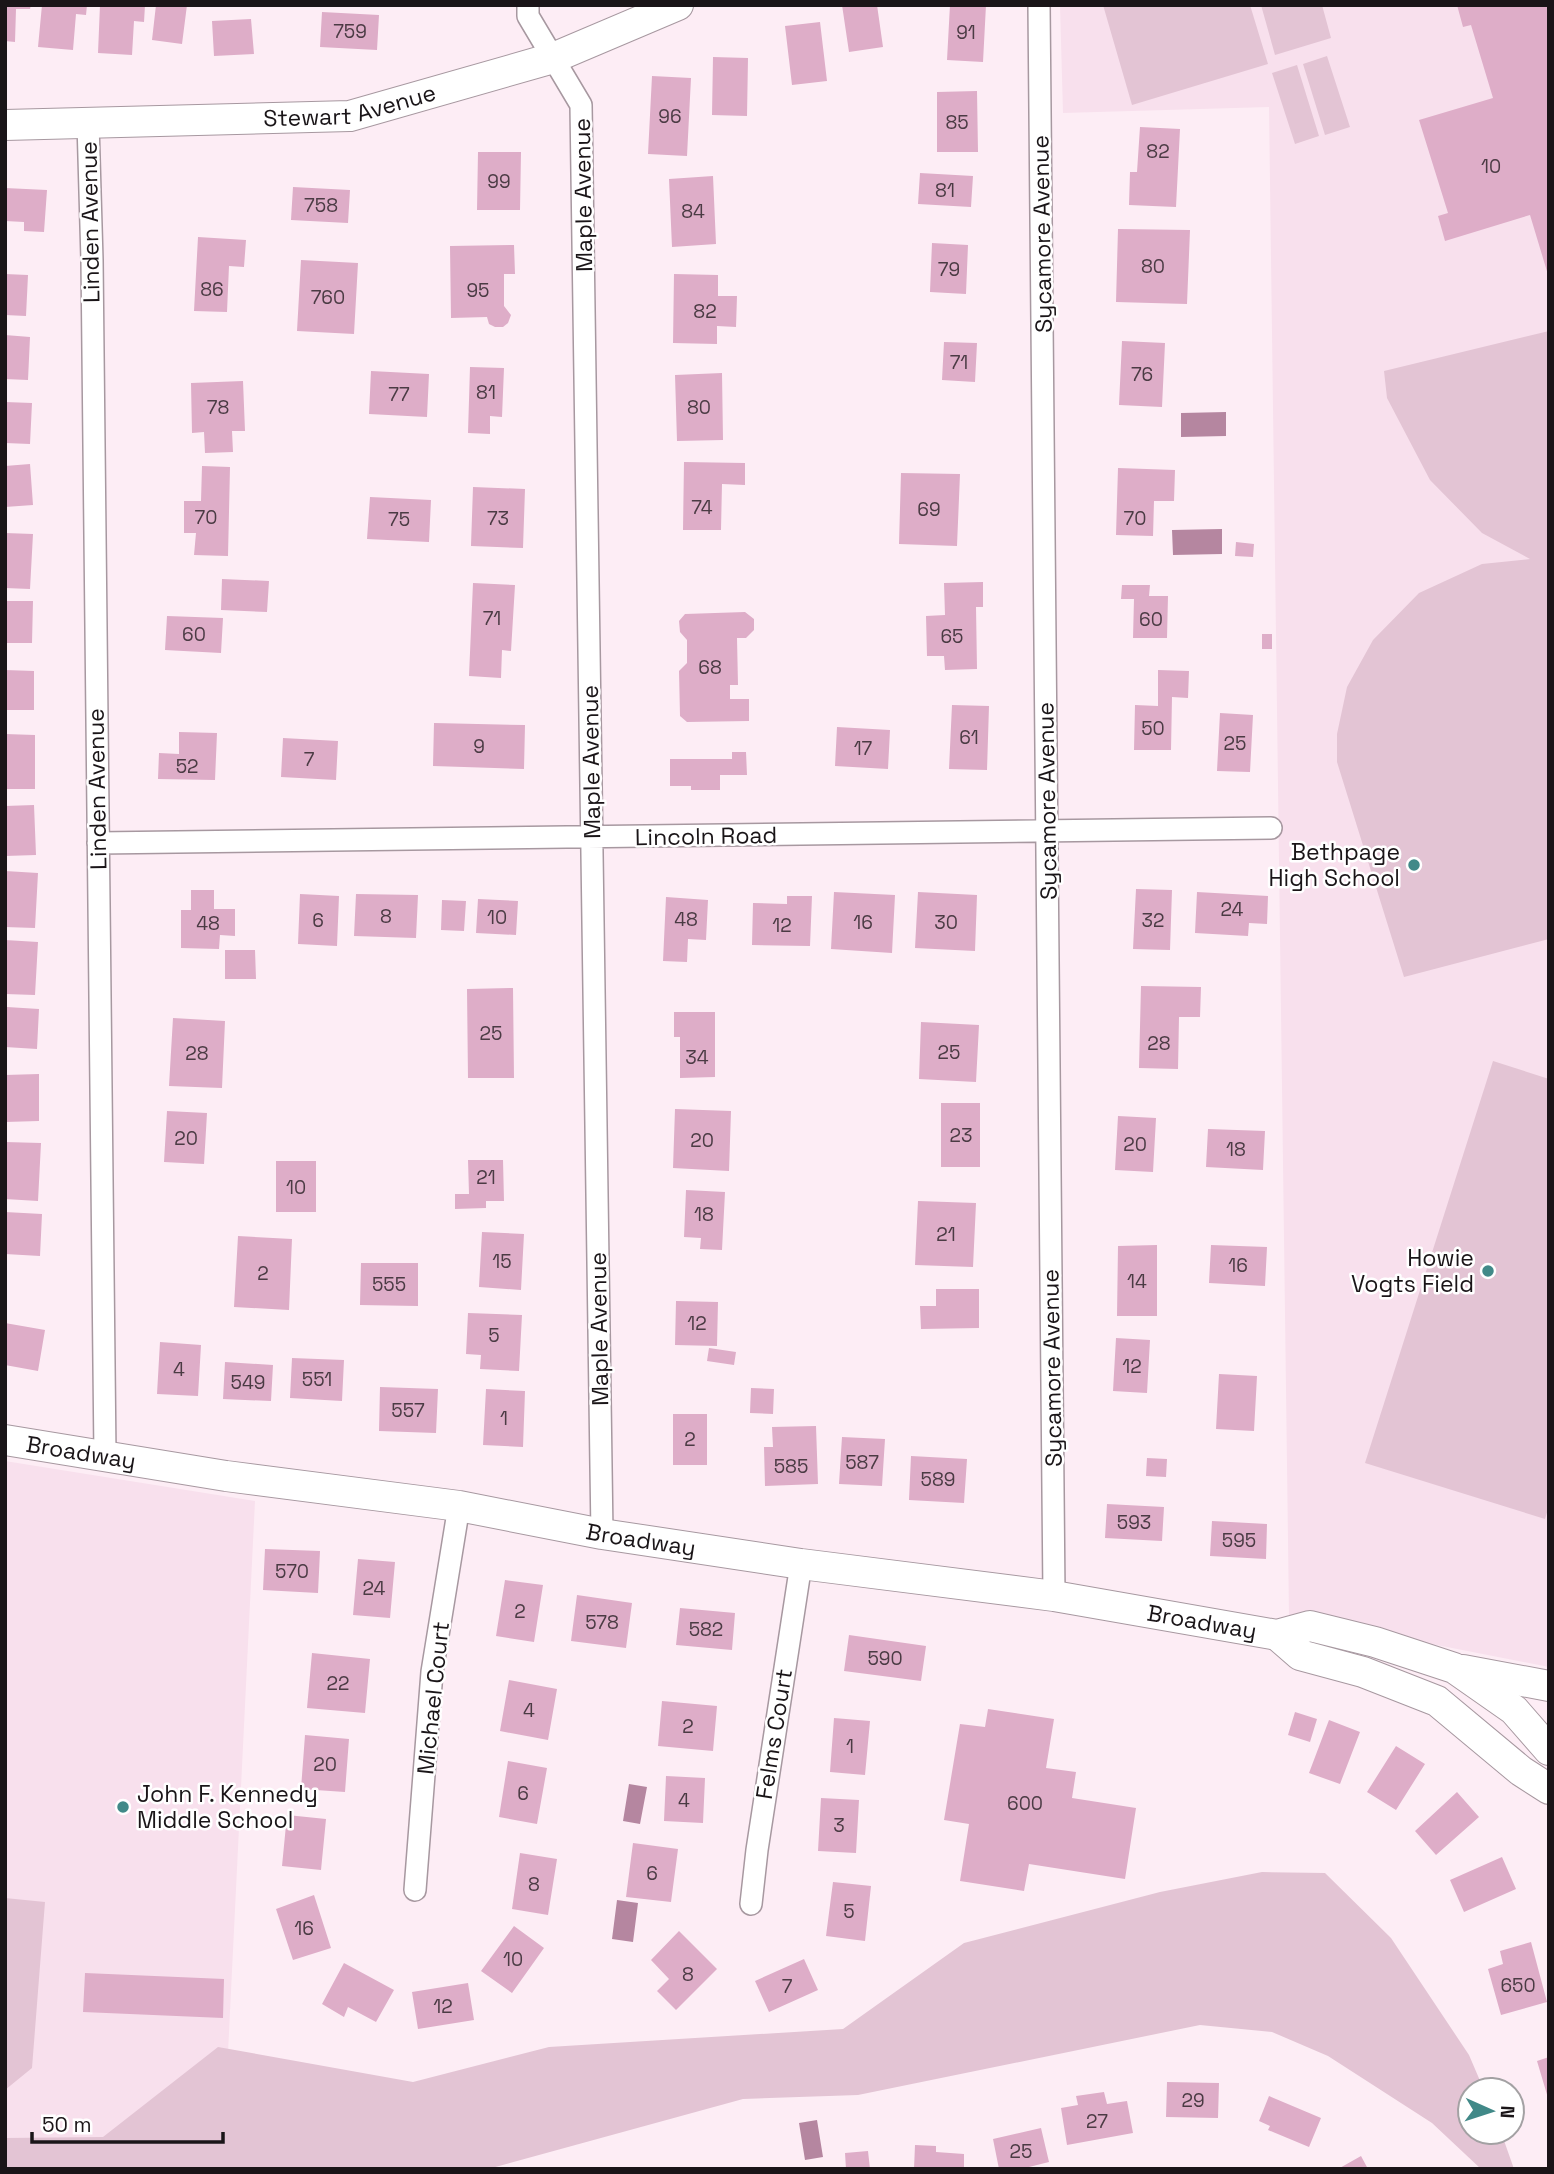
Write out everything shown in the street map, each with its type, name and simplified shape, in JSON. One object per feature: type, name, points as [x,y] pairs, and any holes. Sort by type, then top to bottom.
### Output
[{"type":"main road","name":"Stewart Avenue","points":[[5,125],[350,117],[553,58],[678,5]]},
{"type":"main road","name":"Broadway","points":[[5,1440],[226,1476],[459,1506],[602,1534],[801,1564],[1055,1596],[1277,1635],[1310,1626],[1375,1642],[1454,1668],[1514,1710],[1549,1750]]},
{"type":"main road","name":"Broadway","points":[[1277,1635],[1300,1655],[1363,1672],[1437,1701],[1521,1772],[1549,1789]]},
{"type":"main road","points":[[1454,1668],[1549,1686]]},
{"type":"street","name":"Maple Avenue","points":[[528,5],[528,16],[581,105],[602,1534]]},
{"type":"street","name":"Sycamore Avenue","points":[[1039,5],[1055,1596]]},
{"type":"street","name":"Linden Avenue","points":[[88,123],[92,260],[105,1455]]},
{"type":"street","name":"Lincoln Road","points":[[98,843],[1271,828]]},
{"type":"street","name":"Michael Court","points":[[415,1890],[432,1672],[459,1506]]},
{"type":"street","name":"Felms Court","points":[[751,1904],[801,1564]]},
{"type":"shaded area","name":"Bethpage High School","points":[[1060,5],[1549,5],[1549,1667],[1289,1616],[1269,107],[1063,113]]},
{"type":"shaded area","points":[[1103,5],[1250,5],[1268,64],[1132,105]]},
{"type":"shaded area","points":[[1261,5],[1322,5],[1331,38],[1275,55]]},
{"type":"shaded area","points":[[1327,56],[1350,127],[1325,135],[1303,64]]},
{"type":"shaded area","points":[[1297,65],[1319,136],[1295,144],[1272,73]]},
{"type":"shaded area","points":[[1549,331],[1549,939],[1404,977],[1337,762],[1337,734],[1347,687],[1373,640],[1419,593],[1482,564],[1530,559],[1482,533],[1430,480],[1387,398],[1384,371]]},
{"type":"shaded area","points":[[1226,412],[1226,436],[1181,437],[1181,413]]},
{"type":"shaded area","points":[[1222,529],[1222,554],[1173,555],[1172,530]]},
{"type":"shaded area","name":"Howie Vogts Field","points":[[1493,1061],[1549,1079],[1549,1506],[1545,1519],[1365,1463]]},
{"type":"shaded area","name":"John F. Kennedy Middle School","points":[[5,1461],[255,1501],[225,2114],[5,2169]]},
{"type":"shaded area","points":[[629,1784],[647,1787],[640,1824],[623,1821]]},
{"type":"shaded area","points":[[1262,1872],[1325,1873],[1391,1938],[1469,2055],[1478,2076],[1456,2076],[1456,2146],[1432,2123],[1328,2056],[1272,2032],[1200,2025],[858,2095],[743,2099],[488,2169],[5,2169],[5,2138],[103,2137],[218,2047],[413,2082],[549,2047],[843,2029],[964,1943],[1160,1892]]},
{"type":"shaded area","points":[[5,1898],[45,1902],[32,2068],[5,2090]]},
{"type":"shaded area","points":[[617,1900],[638,1903],[633,1942],[612,1939]]},
{"type":"shaded area","points":[[817,2120],[823,2157],[805,2160],[799,2123]]},
{"type":"shaded area","points":[[1456,2146],[1506,2146],[1514,2169],[1481,2169]]},
{"type":"building","points":[[5,5],[31,5],[30,9],[16,9],[15,42],[5,41]]},
{"type":"building","points":[[42,5],[87,5],[86,15],[76,14],[73,50],[38,47]]},
{"type":"building","points":[[100,5],[145,5],[144,22],[134,21],[132,55],[98,53]]},
{"type":"building","points":[[156,5],[187,5],[182,44],[152,40]]},
{"type":"building","points":[[842,5],[877,5],[883,47],[849,52]]},
{"type":"building","points":[[950,5],[986,5],[983,62],[947,60]]},
{"type":"building","points":[[1457,5],[1549,5],[1549,278],[1530,215],[1445,241],[1438,216],[1448,213],[1419,120],[1493,98],[1471,25],[1463,27]]},
{"type":"building","points":[[322,12],[379,15],[377,50],[320,47]]},
{"type":"building","points":[[251,19],[254,54],[214,56],[212,21]]},
{"type":"building","points":[[820,22],[827,81],[792,85],[785,26]]},
{"type":"building","points":[[713,57],[748,58],[747,116],[712,115]]},
{"type":"building","points":[[652,76],[691,78],[687,156],[648,154]]},
{"type":"building","points":[[977,91],[978,152],[937,152],[937,92]]},
{"type":"building","points":[[1140,127],[1180,129],[1176,207],[1129,205],[1130,172],[1137,172]]},
{"type":"building","points":[[478,152],[521,152],[520,210],[477,210]]},
{"type":"building","points":[[920,173],[973,176],[971,207],[918,204]]},
{"type":"building","points":[[713,176],[716,244],[672,247],[669,179]]},
{"type":"building","points":[[293,187],[350,190],[348,223],[291,220]]},
{"type":"building","points":[[5,188],[47,190],[44,232],[24,231],[24,222],[5,221]]},
{"type":"building","points":[[1118,229],[1190,230],[1187,304],[1116,302]]},
{"type":"building","points":[[198,237],[246,240],[244,267],[229,266],[227,312],[194,311]]},
{"type":"building","points":[[932,243],[968,245],[966,294],[930,292]]},
{"type":"building","points":[[514,245],[515,274],[504,274],[504,306],[511,315],[508,323],[503,327],[495,327],[489,324],[487,317],[451,318],[450,246]]},
{"type":"building","points":[[301,260],[358,263],[354,334],[297,331]]},
{"type":"building","points":[[5,274],[28,275],[26,316],[5,315]]},
{"type":"building","points":[[674,274],[718,275],[718,296],[737,296],[736,327],[717,326],[717,344],[673,343]]},
{"type":"building","points":[[5,335],[30,337],[28,380],[5,379]]},
{"type":"building","points":[[1122,341],[1165,343],[1162,407],[1119,405]]},
{"type":"building","points":[[944,342],[977,343],[975,382],[942,380]]},
{"type":"building","points":[[470,367],[504,368],[502,417],[490,416],[490,434],[468,433]]},
{"type":"building","points":[[371,371],[429,374],[427,417],[369,414]]},
{"type":"building","points":[[722,373],[723,440],[677,441],[675,375]]},
{"type":"building","points":[[243,381],[245,431],[232,431],[233,452],[205,453],[204,432],[192,433],[191,383]]},
{"type":"building","points":[[5,402],[32,403],[30,444],[5,443]]},
{"type":"building","points":[[684,462],[745,463],[745,485],[722,484],[721,530],[683,530]]},
{"type":"building","points":[[30,464],[33,505],[5,507],[5,466]]},
{"type":"building","points":[[202,466],[230,467],[228,556],[194,555],[196,533],[184,533],[184,501],[201,501]]},
{"type":"building","points":[[1118,468],[1175,470],[1174,501],[1154,501],[1153,536],[1116,535]]},
{"type":"building","points":[[901,473],[960,474],[957,546],[899,544]]},
{"type":"building","points":[[473,487],[525,489],[523,548],[471,546]]},
{"type":"building","points":[[370,497],[431,500],[429,542],[367,539]]},
{"type":"building","points":[[5,533],[33,534],[30,589],[5,588]]},
{"type":"building","points":[[1236,542],[1254,544],[1253,557],[1235,556]]},
{"type":"building","points":[[222,579],[269,581],[267,612],[221,610]]},
{"type":"building","points":[[983,582],[983,607],[976,607],[977,669],[945,670],[944,656],[927,656],[926,616],[945,615],[944,583]]},
{"type":"building","points":[[473,583],[515,585],[511,651],[502,650],[501,678],[469,676]]},
{"type":"building","points":[[1122,585],[1150,585],[1149,596],[1168,596],[1167,638],[1133,638],[1134,599],[1121,599]]},
{"type":"building","points":[[5,601],[33,601],[32,643],[5,643]]},
{"type":"building","points":[[745,612],[754,619],[754,630],[746,638],[737,638],[738,685],[730,685],[730,699],[749,699],[749,721],[687,722],[680,716],[679,671],[687,663],[687,640],[680,632],[679,621],[685,614]]},
{"type":"building","points":[[167,616],[223,618],[221,653],[165,650]]},
{"type":"building","points":[[1262,634],[1272,634],[1272,649],[1262,649]]},
{"type":"building","points":[[5,670],[34,671],[34,710],[5,710]]},
{"type":"building","points":[[1158,670],[1189,671],[1188,698],[1172,697],[1171,750],[1134,750],[1135,705],[1158,706]]},
{"type":"building","points":[[952,705],[989,706],[987,770],[949,769]]},
{"type":"building","points":[[1220,713],[1253,715],[1250,772],[1217,771]]},
{"type":"building","points":[[434,723],[525,725],[524,769],[433,766]]},
{"type":"building","points":[[837,727],[890,730],[888,769],[835,766]]},
{"type":"building","points":[[179,732],[217,733],[215,780],[158,779],[159,753],[179,754]]},
{"type":"building","points":[[5,734],[35,735],[35,789],[5,789]]},
{"type":"building","points":[[283,738],[338,741],[336,780],[281,777]]},
{"type":"building","points":[[732,752],[746,752],[747,775],[720,775],[720,790],[691,790],[691,786],[670,786],[670,759],[732,759]]},
{"type":"building","points":[[34,805],[36,855],[5,856],[5,806]]},
{"type":"building","points":[[5,871],[38,873],[35,928],[5,927]]},
{"type":"building","points":[[1136,889],[1172,890],[1170,950],[1133,949]]},
{"type":"building","points":[[191,890],[214,890],[214,909],[235,909],[235,936],[220,935],[219,949],[181,948],[181,910],[191,910]]},
{"type":"building","points":[[834,892],[895,895],[892,953],[831,949]]},
{"type":"building","points":[[918,892],[977,895],[975,951],[915,948]]},
{"type":"building","points":[[1197,892],[1268,896],[1267,924],[1249,923],[1248,936],[1195,933]]},
{"type":"building","points":[[300,894],[339,896],[337,946],[298,944]]},
{"type":"building","points":[[356,894],[418,895],[416,938],[354,936]]},
{"type":"building","points":[[787,896],[812,896],[810,946],[752,945],[753,903],[787,904]]},
{"type":"building","points":[[666,897],[708,900],[706,940],[688,939],[687,962],[663,961]]},
{"type":"building","points":[[478,899],[518,901],[516,935],[476,933]]},
{"type":"building","points":[[442,900],[466,901],[464,931],[441,930]]},
{"type":"building","points":[[5,940],[38,942],[35,995],[5,994]]},
{"type":"building","points":[[225,950],[255,950],[256,979],[225,979]]},
{"type":"building","points":[[1141,986],[1201,987],[1200,1017],[1179,1017],[1178,1069],[1139,1068]]},
{"type":"building","points":[[513,988],[514,1078],[468,1078],[467,989]]},
{"type":"building","points":[[7,1007],[39,1009],[37,1049],[5,1047]]},
{"type":"building","points":[[674,1012],[715,1012],[715,1077],[680,1078],[680,1037],[674,1037]]},
{"type":"building","points":[[173,1018],[225,1021],[222,1088],[169,1086]]},
{"type":"building","points":[[921,1022],[979,1025],[976,1082],[919,1079]]},
{"type":"building","points":[[39,1074],[39,1121],[5,1122],[5,1075]]},
{"type":"building","points":[[941,1103],[980,1103],[980,1167],[941,1167]]},
{"type":"building","points":[[675,1109],[731,1111],[729,1171],[673,1168]]},
{"type":"building","points":[[167,1111],[207,1113],[204,1164],[164,1162]]},
{"type":"building","points":[[1118,1116],[1156,1118],[1153,1172],[1115,1170]]},
{"type":"building","points":[[1208,1129],[1265,1131],[1263,1170],[1206,1167]]},
{"type":"building","points":[[5,1142],[41,1143],[38,1201],[5,1199]]},
{"type":"building","points":[[468,1160],[503,1160],[504,1201],[486,1201],[486,1208],[455,1209],[455,1194],[469,1194]]},
{"type":"building","points":[[276,1161],[316,1161],[316,1212],[276,1212]]},
{"type":"building","points":[[686,1190],[725,1192],[722,1250],[700,1249],[701,1238],[684,1237]]},
{"type":"building","points":[[918,1201],[976,1203],[973,1267],[915,1265]]},
{"type":"building","points":[[5,1212],[42,1214],[40,1256],[5,1254]]},
{"type":"building","points":[[482,1232],[524,1234],[521,1290],[479,1287]]},
{"type":"building","points":[[238,1236],[292,1239],[289,1310],[234,1307]]},
{"type":"building","points":[[1157,1245],[1157,1316],[1117,1316],[1118,1246]]},
{"type":"building","points":[[1211,1245],[1267,1247],[1265,1286],[1209,1283]]},
{"type":"building","points":[[361,1263],[418,1263],[418,1306],[360,1305]]},
{"type":"building","points":[[936,1289],[979,1289],[979,1328],[921,1329],[920,1306],[936,1306]]},
{"type":"building","points":[[676,1301],[718,1302],[717,1346],[675,1345]]},
{"type":"building","points":[[468,1313],[522,1315],[519,1371],[480,1369],[481,1355],[466,1354]]},
{"type":"building","points":[[5,1323],[45,1330],[38,1371],[5,1365]]},
{"type":"building","points":[[1116,1338],[1150,1340],[1147,1393],[1113,1391]]},
{"type":"building","points":[[160,1342],[201,1345],[198,1396],[157,1394]]},
{"type":"building","points":[[709,1348],[736,1352],[734,1365],[707,1361]]},
{"type":"building","points":[[292,1358],[344,1360],[342,1401],[290,1398]]},
{"type":"building","points":[[225,1362],[273,1365],[271,1401],[223,1399]]},
{"type":"building","points":[[1219,1374],[1257,1376],[1254,1431],[1216,1429]]},
{"type":"building","points":[[380,1387],[438,1389],[436,1433],[379,1431]]},
{"type":"building","points":[[751,1388],[774,1389],[773,1414],[750,1413]]},
{"type":"building","points":[[486,1389],[525,1391],[523,1447],[483,1445]]},
{"type":"building","points":[[673,1414],[707,1414],[707,1465],[673,1465]]},
{"type":"building","points":[[816,1426],[818,1484],[765,1486],[764,1447],[773,1447],[772,1427]]},
{"type":"building","points":[[842,1437],[885,1439],[882,1486],[839,1484]]},
{"type":"building","points":[[911,1456],[967,1459],[964,1503],[909,1500]]},
{"type":"building","points":[[1147,1458],[1167,1459],[1166,1477],[1146,1476]]},
{"type":"building","points":[[1107,1504],[1164,1507],[1162,1541],[1105,1538]]},
{"type":"building","points":[[1212,1521],[1267,1524],[1266,1559],[1210,1556]]},
{"type":"building","points":[[265,1549],[320,1551],[318,1593],[263,1590]]},
{"type":"building","points":[[358,1559],[395,1562],[390,1618],[353,1615]]},
{"type":"building","points":[[505,1580],[543,1585],[534,1642],[496,1636]]},
{"type":"building","points":[[577,1595],[632,1603],[626,1648],[571,1641]]},
{"type":"building","points":[[680,1608],[735,1613],[732,1650],[676,1645]]},
{"type":"building","points":[[849,1635],[926,1646],[921,1681],[844,1671]]},
{"type":"building","points":[[312,1653],[370,1659],[365,1713],[307,1708]]},
{"type":"building","points":[[509,1680],[557,1689],[548,1740],[500,1731]]},
{"type":"building","points":[[662,1701],[717,1706],[713,1751],[658,1746]]},
{"type":"building","points":[[988,1709],[1054,1719],[1046,1768],[1076,1772],[1072,1798],[1136,1808],[1125,1879],[1029,1864],[1024,1891],[960,1881],[969,1824],[944,1820],[960,1724],[985,1727]]},
{"type":"building","points":[[1295,1712],[1317,1719],[1310,1742],[1288,1735]]},
{"type":"building","points":[[834,1718],[870,1721],[865,1775],[830,1772]]},
{"type":"building","points":[[1329,1720],[1360,1732],[1340,1784],[1309,1773]]},
{"type":"building","points":[[305,1735],[349,1739],[345,1792],[301,1789]]},
{"type":"building","points":[[1396,1746],[1425,1764],[1396,1810],[1367,1792]]},
{"type":"building","points":[[508,1761],[547,1768],[537,1824],[499,1817]]},
{"type":"building","points":[[666,1776],[705,1778],[703,1823],[664,1821]]},
{"type":"building","points":[[1457,1792],[1479,1817],[1436,1855],[1415,1831]]},
{"type":"building","points":[[821,1798],[859,1800],[856,1853],[818,1851]]},
{"type":"building","points":[[287,1815],[326,1819],[321,1870],[282,1866]]},
{"type":"building","points":[[633,1843],[678,1849],[671,1902],[626,1897]]},
{"type":"building","points":[[520,1853],[557,1859],[548,1915],[512,1909]]},
{"type":"building","points":[[1502,1857],[1516,1889],[1464,1912],[1450,1880]]},
{"type":"building","points":[[833,1882],[871,1886],[865,1941],[826,1936]]},
{"type":"building","points":[[314,1895],[331,1948],[293,1960],[276,1909]]},
{"type":"building","points":[[514,1926],[544,1948],[512,1993],[481,1971]]},
{"type":"building","points":[[679,1931],[717,1969],[676,2010],[657,1991],[669,1979],[651,1960]]},
{"type":"building","points":[[1531,1942],[1547,2002],[1501,2015],[1488,1969],[1503,1964],[1500,1951]]},
{"type":"building","points":[[804,1959],[818,1990],[769,2012],[755,1981]]},
{"type":"building","points":[[344,1963],[394,1990],[376,2022],[348,2007],[344,2017],[322,2004]]},
{"type":"building","points":[[85,1973],[224,1979],[223,2018],[83,2012]]},
{"type":"building","points":[[468,1983],[474,2020],[418,2029],[412,1992]]},
{"type":"building","points":[[1549,2057],[1549,2098],[1548,2098],[1537,2061]]},
{"type":"building","points":[[1167,2082],[1219,2083],[1218,2118],[1166,2117]]},
{"type":"building","points":[[1104,2092],[1107,2104],[1127,2101],[1133,2133],[1067,2145],[1061,2108],[1078,2105],[1076,2096]]},
{"type":"building","points":[[1269,2096],[1321,2118],[1309,2147],[1268,2130],[1270,2126],[1259,2121]]},
{"type":"building","points":[[1041,2128],[1049,2162],[1021,2169],[999,2169],[993,2139]]},
{"type":"building","points":[[915,2145],[936,2146],[936,2152],[964,2154],[964,2169],[914,2169]]},
{"type":"building","points":[[868,2151],[870,2169],[846,2169],[845,2153]]},
{"type":"building","points":[[1361,2156],[1368,2169],[1338,2169]]},
{"type":"place","name":"Bethpage High School","points":[[1414,865]]},
{"type":"place","name":"Howie Vogts Field","points":[[1488,1271]]},
{"type":"place","name":"John F. Kennedy Middle School","points":[[123,1807]]}]
